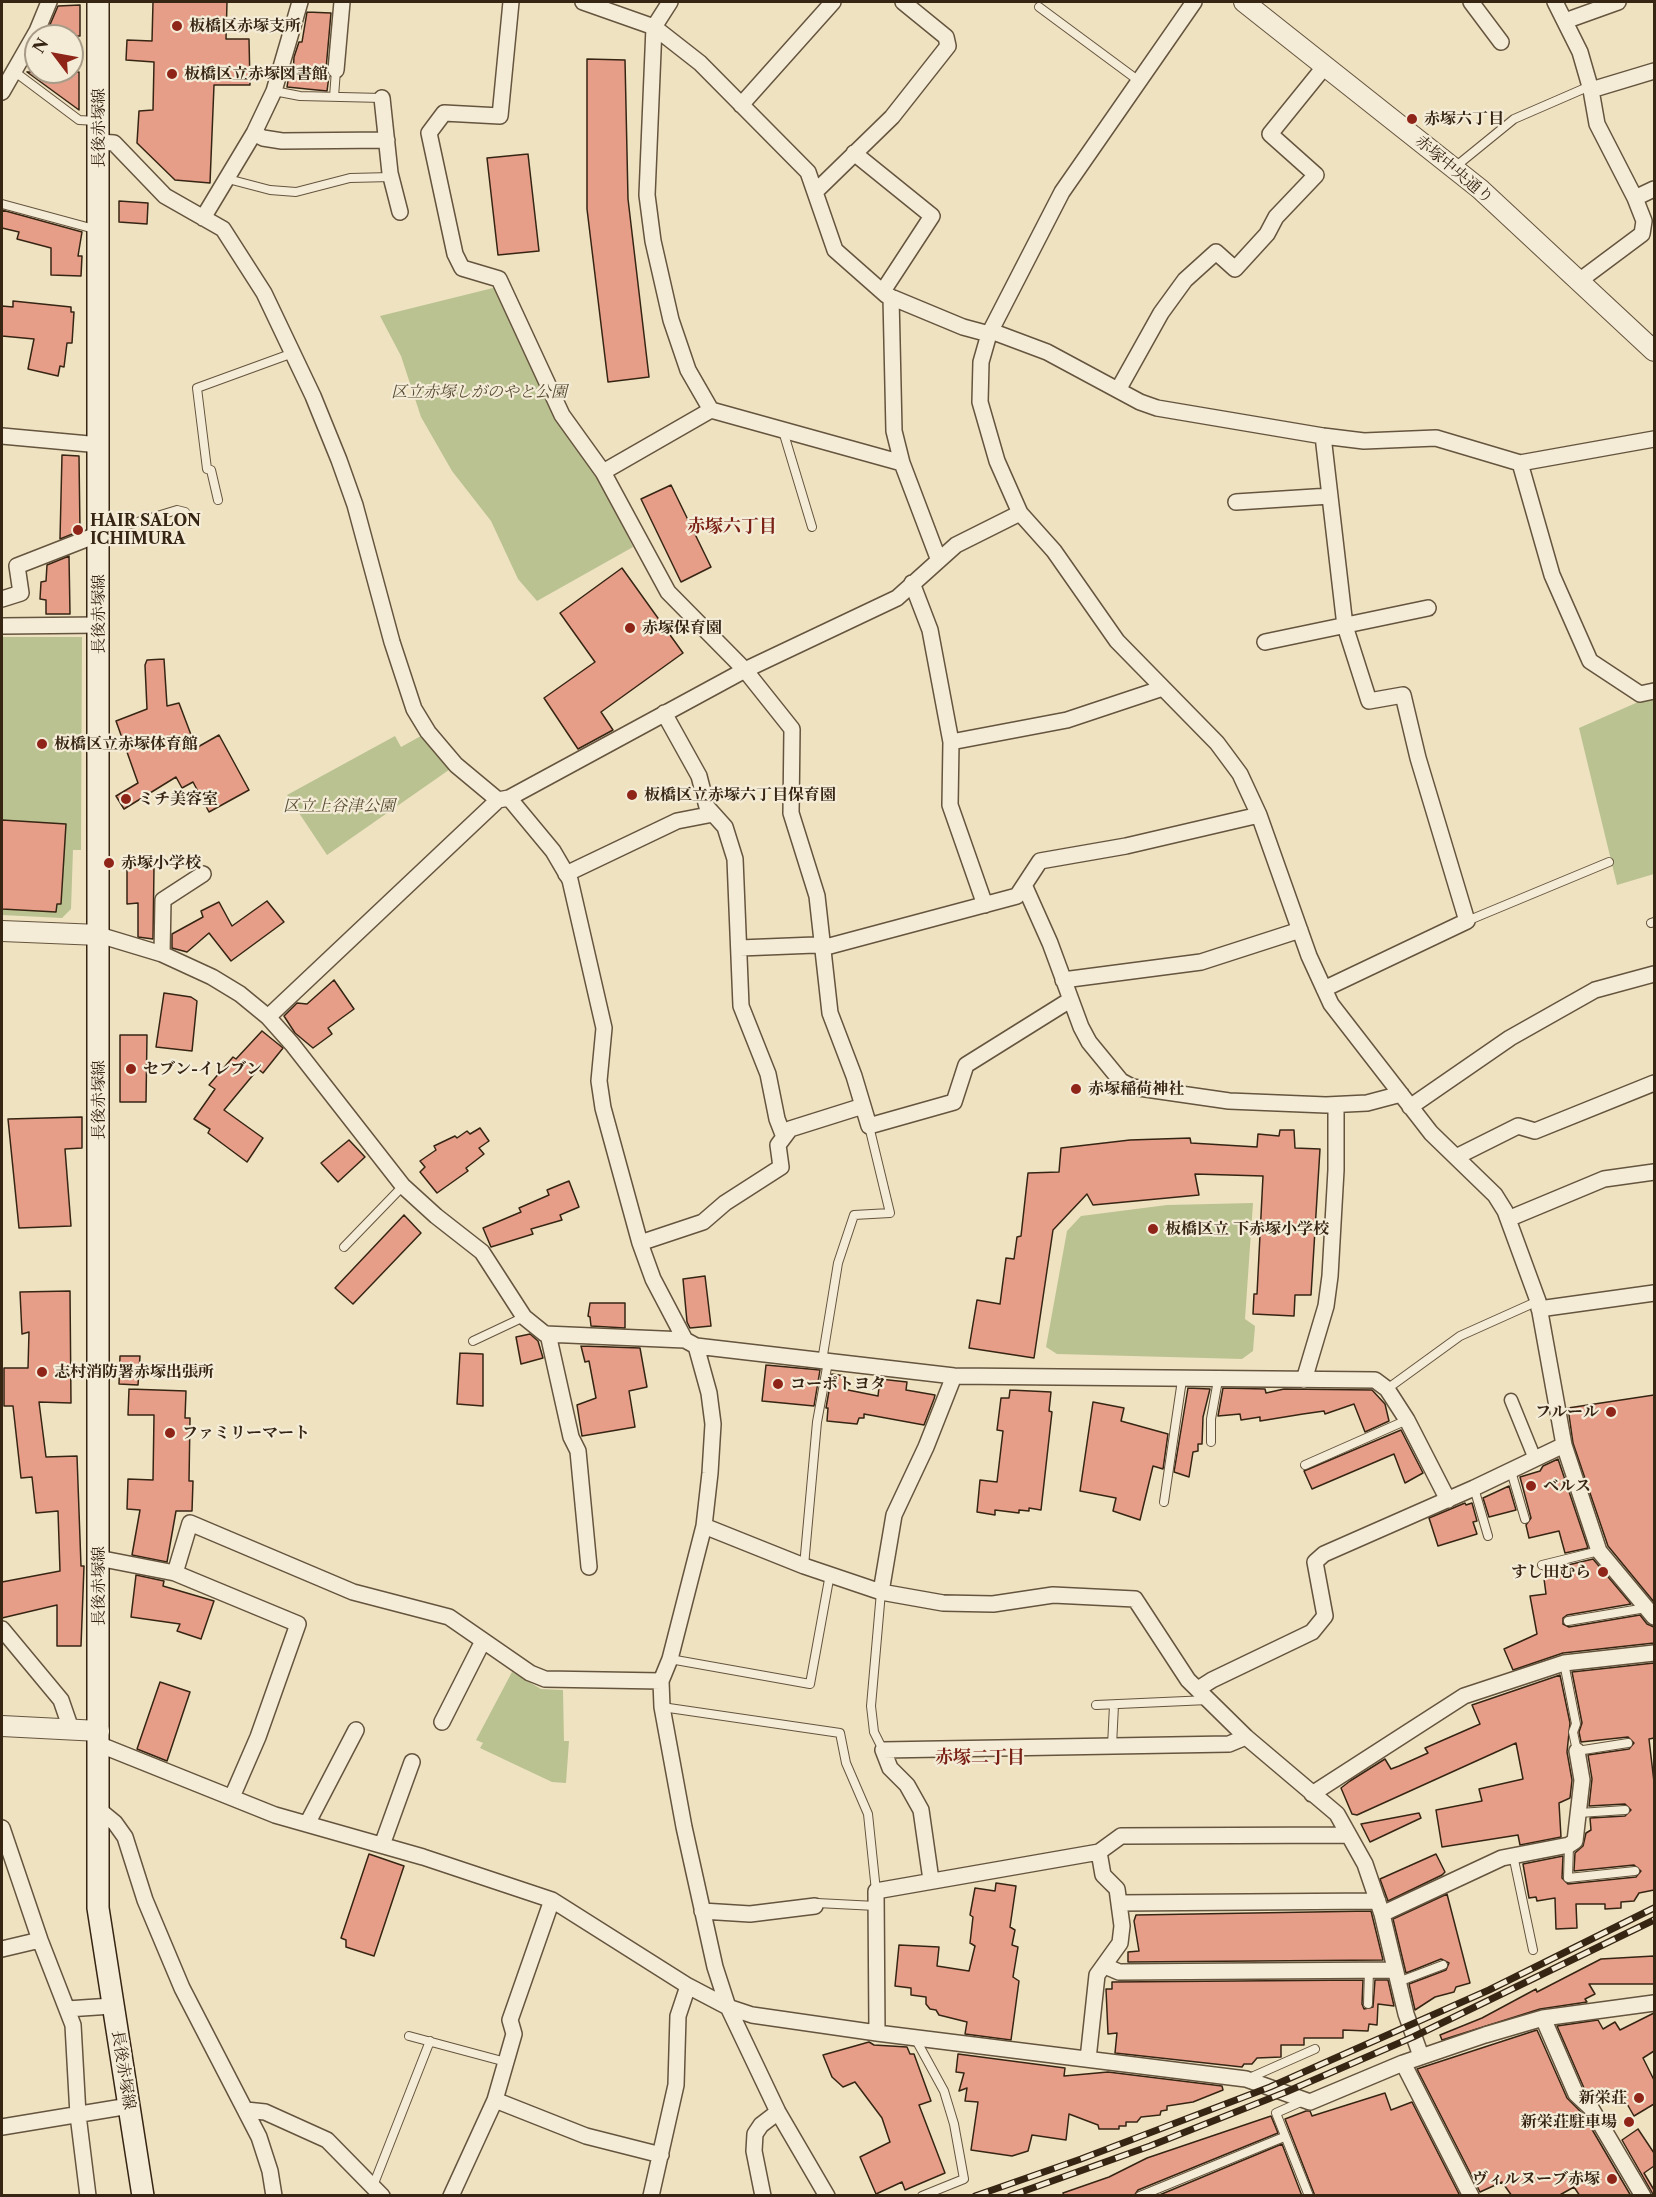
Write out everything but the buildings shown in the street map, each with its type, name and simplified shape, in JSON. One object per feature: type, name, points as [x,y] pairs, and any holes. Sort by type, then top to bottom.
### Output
[{"type":"main road","name":"長後赤塚線","points":[[98,2],[100,445],[98,1809],[100,1930],[143,2196]]},
{"type":"street","points":[[3,88],[15,72],[37,31],[49,2]]},
{"type":"street","points":[[204,218],[254,133],[274,91],[300,2]]},
{"type":"street","points":[[336,70],[342,2]]},
{"type":"street","points":[[512,2],[500,116],[444,113],[429,133],[455,254],[462,268],[500,279],[562,415],[603,472],[668,592],[745,670],[792,729],[791,813],[817,896],[830,1013],[869,1126],[954,1102],[966,1065],[1070,1000]]},
{"type":"street","points":[[583,2],[654,27],[700,63],[808,172],[835,250],[887,294],[963,327],[990,332],[1047,352],[1157,408],[1364,441],[1436,438],[1520,463],[1654,439]]},
{"type":"street","points":[[670,2],[654,27],[647,195],[653,241],[671,320],[688,370],[711,410],[902,463]]},
{"type":"street","points":[[741,105],[833,2]]},
{"type":"street","points":[[815,192],[892,117],[948,46],[946,37],[903,2]]},
{"type":"street","points":[[1194,2],[1062,192],[990,332],[981,362],[980,402],[997,460],[1020,513],[1054,551],[1117,641],[1217,743],[1240,774],[1331,1004],[1431,1133],[1495,1195],[1508,1219],[1539,1305],[1564,1445],[1599,1551],[1651,1613]]},
{"type":"street","name":"赤塚中央通り","points":[[1244,2],[1454,168],[1654,351]]},
{"type":"street","points":[[1471,2],[1501,42]]},
{"type":"street","points":[[1555,2],[1580,52],[1591,88],[1597,124],[1635,198],[1644,221],[1641,234],[1579,281]]},
{"type":"street","points":[[1565,21],[1618,2]]},
{"type":"street","points":[[1118,390],[1161,313],[1185,280],[1216,252],[1235,269],[1268,234],[1276,217],[1316,175],[1270,134],[1324,66]]},
{"type":"street","points":[[1591,88],[1654,71]]},
{"type":"street","points":[[382,98],[391,177],[400,212]]},
{"type":"street","points":[[99,132],[114,143],[165,196],[223,229],[264,293],[313,396],[355,505],[392,642],[414,709],[428,732],[456,765],[503,799],[553,851],[567,874],[604,1028],[599,1081],[603,1108],[640,1243],[653,1279],[691,1343],[709,1393],[713,1424],[704,1526],[670,1659],[661,1682],[662,1707],[702,1911],[728,2007],[778,2112],[827,2196]]},
{"type":"street","points":[[254,133],[263,138],[282,141],[387,140]]},
{"type":"street","points":[[854,153],[932,216],[887,294],[894,430],[902,463],[938,558]]},
{"type":"street","points":[[1635,198],[1654,189]]},
{"type":"street","points":[[603,472],[711,410]]},
{"type":"street","points":[[2,436],[100,445]]},
{"type":"street","points":[[1323,436],[1346,626],[1369,701],[1403,695],[1418,758],[1467,921],[1324,989]]},
{"type":"street","points":[[1520,463],[1552,575],[1590,661],[1640,694],[1654,691]]},
{"type":"street","points":[[1236,502],[1330,496]]},
{"type":"street","points":[[270,1019],[503,799],[745,670],[897,598],[938,558],[956,544],[1020,513]]},
{"type":"street","points":[[2,599],[21,593],[17,566],[99,534]]},
{"type":"street","points":[[912,584],[930,630],[951,742],[950,805],[985,905]]},
{"type":"street","points":[[1265,642],[1428,608]]},
{"type":"street","points":[[2,626],[99,625]]},
{"type":"street","points":[[951,742],[1067,720],[1163,688]]},
{"type":"street","points":[[664,712],[699,776],[707,807],[725,827],[735,859],[741,1005],[768,1074],[777,1119],[784,1137]]},
{"type":"street","points":[[567,874],[677,821],[713,814]]},
{"type":"street","points":[[740,948],[826,947],[1017,896],[1040,861],[1126,846],[1258,816]]},
{"type":"street","points":[[162,954],[162,900],[203,874]]},
{"type":"street","points":[[1025,887],[1089,1042],[1121,1081],[1132,1087],[1229,1101],[1336,1106],[1367,1103],[1401,1094]]},
{"type":"street","points":[[1063,980],[1201,962],[1300,930]]},
{"type":"street","points":[[2,931],[99,935],[162,954],[240,994],[270,1019],[403,1186],[436,1216],[482,1252],[524,1317],[548,1334],[691,1343],[954,1376],[1182,1380],[1304,1380],[1362,1377],[1375,1380],[1387,1389],[1407,1420],[1448,1500]]},
{"type":"street","points":[[1410,1107],[1510,1038],[1594,990],[1654,974]]},
{"type":"street","points":[[1456,1157],[1518,1126],[1534,1131],[1654,1083]]},
{"type":"street","points":[[640,1243],[703,1222],[725,1203],[781,1167],[778,1145],[790,1129],[863,1106]]},
{"type":"street","points":[[1304,1380],[1326,1306],[1330,1276],[1336,1170],[1336,1106]]},
{"type":"street","points":[[1508,1219],[1604,1179],[1654,1172]]},
{"type":"street","points":[[1539,1305],[1654,1293]]},
{"type":"street","points":[[548,1334],[571,1437],[578,1451],[589,1568]]},
{"type":"street","points":[[881,1592],[894,1515],[926,1447],[954,1376]]},
{"type":"street","points":[[1511,1400],[1535,1459]]},
{"type":"street","points":[[1198,1689],[1312,1632],[1325,1616],[1316,1562],[1324,1554],[1448,1500],[1564,1445]]},
{"type":"street","points":[[174,1573],[190,1523],[353,1592],[449,1617],[530,1673],[545,1679],[661,1682]]},
{"type":"street","points":[[704,1526],[804,1566],[881,1592],[943,1603],[993,1604],[1053,1595],[1135,1599],[1188,1680],[1246,1737],[1337,1814],[1365,1864],[1380,1908],[1406,2014],[1421,2056]]},
{"type":"street","points":[[98,1558],[174,1573],[298,1624],[258,1737],[232,1797]]},
{"type":"street","points":[[2,1629],[61,1700],[71,1729]]},
{"type":"street","points":[[442,1722],[483,1641]]},
{"type":"street","points":[[1312,1794],[1464,1696],[1564,1663],[1654,1653]]},
{"type":"street","points":[[2,1726],[71,1729],[99,1737],[275,1815],[382,1845],[552,1900],[688,1986],[728,2007],[752,2014],[877,2033],[1246,2079],[1310,2102],[1421,2056],[1543,2018],[1654,2003]]},
{"type":"street","points":[[307,1824],[356,1730]]},
{"type":"street","points":[[931,1880],[921,1810],[907,1785],[890,1768],[883,1750],[1229,1744],[1246,1737]]},
{"type":"street","points":[[1119,1903],[1380,1908],[1513,1855],[1569,1845],[1575,1841],[1582,1780],[1577,1751]]},
{"type":"street","points":[[382,1845],[412,1762]]},
{"type":"street","points":[[98,1809],[115,1823],[125,1837],[145,1900],[182,1988],[246,2110],[270,2171],[274,2196]]},
{"type":"street","points":[[2,1828],[40,1940],[73,2025],[78,2115],[88,2196]]},
{"type":"street","points":[[877,2033],[876,1899],[931,1880],[1099,1852],[1121,1836],[1347,1835]]},
{"type":"street","points":[[1088,2059],[1097,1975],[1120,1943],[1117,1889],[1103,1875],[1099,1852]]},
{"type":"street","points":[[451,2196],[495,2100],[514,2034],[510,2020],[552,1900]]},
{"type":"street","points":[[702,1911],[750,1914],[815,1906]]},
{"type":"street","points":[[2,1949],[40,1940]]},
{"type":"street","points":[[1105,1966],[1119,1972],[1368,1971],[1397,1976]]},
{"type":"street","points":[[651,2196],[676,2085],[678,2016],[688,1986]]},
{"type":"street","points":[[67,2009],[112,2006]]},
{"type":"street","points":[[1543,2018],[1576,2094],[1591,2108],[1643,2196]]},
{"type":"street","points":[[1403,2063],[1471,2196]]},
{"type":"street","points":[[495,2100],[586,2136],[661,2155]]},
{"type":"street","points":[[2,2127],[129,2106]]},
{"type":"street","points":[[246,2110],[265,2112],[327,2140],[376,2192]]},
{"type":"street","points":[[763,2196],[754,2151],[755,2134],[761,2125],[778,2112]]},
{"type":"lane","points":[[1039,7],[1139,81]]},
{"type":"lane","points":[[334,97],[336,70]]},
{"type":"lane","points":[[15,72],[79,120],[99,132]]},
{"type":"lane","points":[[1454,168],[1514,119],[1591,88]]},
{"type":"lane","points":[[274,91],[300,96],[382,98]]},
{"type":"lane","points":[[228,178],[270,190],[296,192],[350,178],[391,177]]},
{"type":"lane","points":[[2,204],[99,231]]},
{"type":"lane","points":[[218,501],[212,470],[207,468],[197,388],[293,353]]},
{"type":"lane","points":[[783,431],[812,527]]},
{"type":"lane","points":[[99,534],[177,510],[185,512]]},
{"type":"lane","points":[[1467,921],[1609,862]]},
{"type":"lane","points":[[804,1566],[817,1422],[838,1263],[854,1215],[890,1213],[869,1126]]},
{"type":"lane","points":[[344,1247],[403,1186]]},
{"type":"lane","points":[[1387,1389],[1460,1336],[1539,1305]]},
{"type":"lane","points":[[473,1341],[524,1317]]},
{"type":"lane","points":[[1164,1502],[1182,1380]]},
{"type":"lane","points":[[1211,1442],[1211,1419],[1218,1380]]},
{"type":"lane","points":[[1305,1466],[1407,1420]]},
{"type":"lane","points":[[1511,1471],[1525,1519]]},
{"type":"lane","points":[[1474,1488],[1488,1536]]},
{"type":"lane","points":[[1542,1565],[1599,1551]]},
{"type":"lane","points":[[670,1659],[810,1684],[830,1574]]},
{"type":"lane","points":[[881,1592],[871,1706],[874,1732],[883,1750]]},
{"type":"lane","points":[[1568,1621],[1651,1613]]},
{"type":"lane","points":[[1564,1663],[1576,1724],[1574,1732],[1577,1751],[1629,1743]]},
{"type":"lane","points":[[1095,1705],[1210,1700]]},
{"type":"lane","points":[[1112,1746],[1114,1705]]},
{"type":"lane","points":[[662,1707],[840,1733],[846,1763],[868,1814],[876,1899],[817,1903],[815,1906]]},
{"type":"lane","points":[[1579,1813],[1625,1810]]},
{"type":"lane","points":[[1569,1845],[1568,1878],[1635,1871]]},
{"type":"lane","points":[[1513,1855],[1533,1950]]},
{"type":"lane","points":[[1397,1976],[1443,1965]]},
{"type":"lane","points":[[1368,1971],[1368,2004]]},
{"type":"lane","points":[[409,2036],[506,2062]]},
{"type":"lane","points":[[914,2037],[944,2091],[954,2124],[964,2180],[922,2196]]},
{"type":"lane","points":[[376,2192],[430,2041]]},
{"type":"lane","points":[[1246,2079],[1315,2049]]},
{"type":"lane","points":[[1305,2100],[1276,2113],[1309,2196]]},
{"type":"lane","points":[[1140,2196],[1284,2137]]},
{"type":"green space","name":"区立赤塚しがのやと公園","points":[[497,287],[598,475],[633,547],[537,601],[518,579],[491,521],[452,471],[421,417],[401,356],[380,316]]},
{"type":"green space","name":"板橋区立赤塚体育館","points":[[2,637],[82,637],[81,850],[73,850],[71,909],[62,918],[2,915]]},
{"type":"green space","points":[[1654,695],[1654,874],[1617,885],[1579,728]]},
{"type":"green space","name":"区立上谷津公園","points":[[428,732],[456,765],[327,855],[287,795],[395,736],[401,747]]},
{"type":"green space","points":[[1253,1203],[1245,1319],[1255,1326],[1253,1351],[1242,1359],[1057,1354],[1046,1347],[1067,1231],[1081,1216],[1167,1205]]},
{"type":"green space","points":[[512,1672],[541,1689],[563,1690],[564,1741],[569,1741],[566,1783],[552,1782],[480,1748],[483,1743],[476,1740]]},
{"type":"railway","points":[[975,2196],[1081,2159],[1270,2087],[1489,1990],[1654,1908]]},
{"type":"railway","points":[[1010,2196],[1150,2146],[1286,2092],[1413,2037],[1654,1920]]},
{"type":"place","name":"板橋区赤塚支所","points":[[177,26]]},
{"type":"place","name":"板橋区立赤塚図書館","points":[[172,74]]},
{"type":"place","name":"赤塚六丁目","points":[[1412,119]]},
{"type":"place","name":"HAIR SALON ICHIMURA","points":[[78,530]]},
{"type":"place","name":"赤塚保育園","points":[[630,628]]},
{"type":"place","name":"板橋区立赤塚体育館","points":[[42,744]]},
{"type":"place","name":"板橋区立赤塚六丁目保育園","points":[[632,795]]},
{"type":"place","name":"ミチ美容室","points":[[126,799]]},
{"type":"place","name":"赤塚小学校","points":[[109,863]]},
{"type":"place","name":"セブン-イレブン","points":[[131,1069]]},
{"type":"place","name":"赤塚稲荷神社","points":[[1076,1089]]},
{"type":"place","name":"板橋区立 下赤塚小学校","points":[[1153,1229]]},
{"type":"place","name":"志村消防署赤塚出張所","points":[[42,1372]]},
{"type":"place","name":"コーポトヨタ","points":[[778,1384]]},
{"type":"place","name":"フルール","points":[[1611,1412]]},
{"type":"place","name":"ファミリーマート","points":[[170,1433]]},
{"type":"place","name":"ベルス","points":[[1531,1486]]},
{"type":"place","name":"すし田むら","points":[[1603,1572]]},
{"type":"place","name":"新栄荘","points":[[1639,2098]]},
{"type":"place","name":"新栄荘駐車場","points":[[1629,2122]]},
{"type":"place","name":"ヴィルヌーブ赤塚","points":[[1612,2179]]},
{"type":"district","name":"赤塚六丁目","points":[[732,527]]},
{"type":"district","name":"赤塚二丁目","points":[[980,1758]]}]
